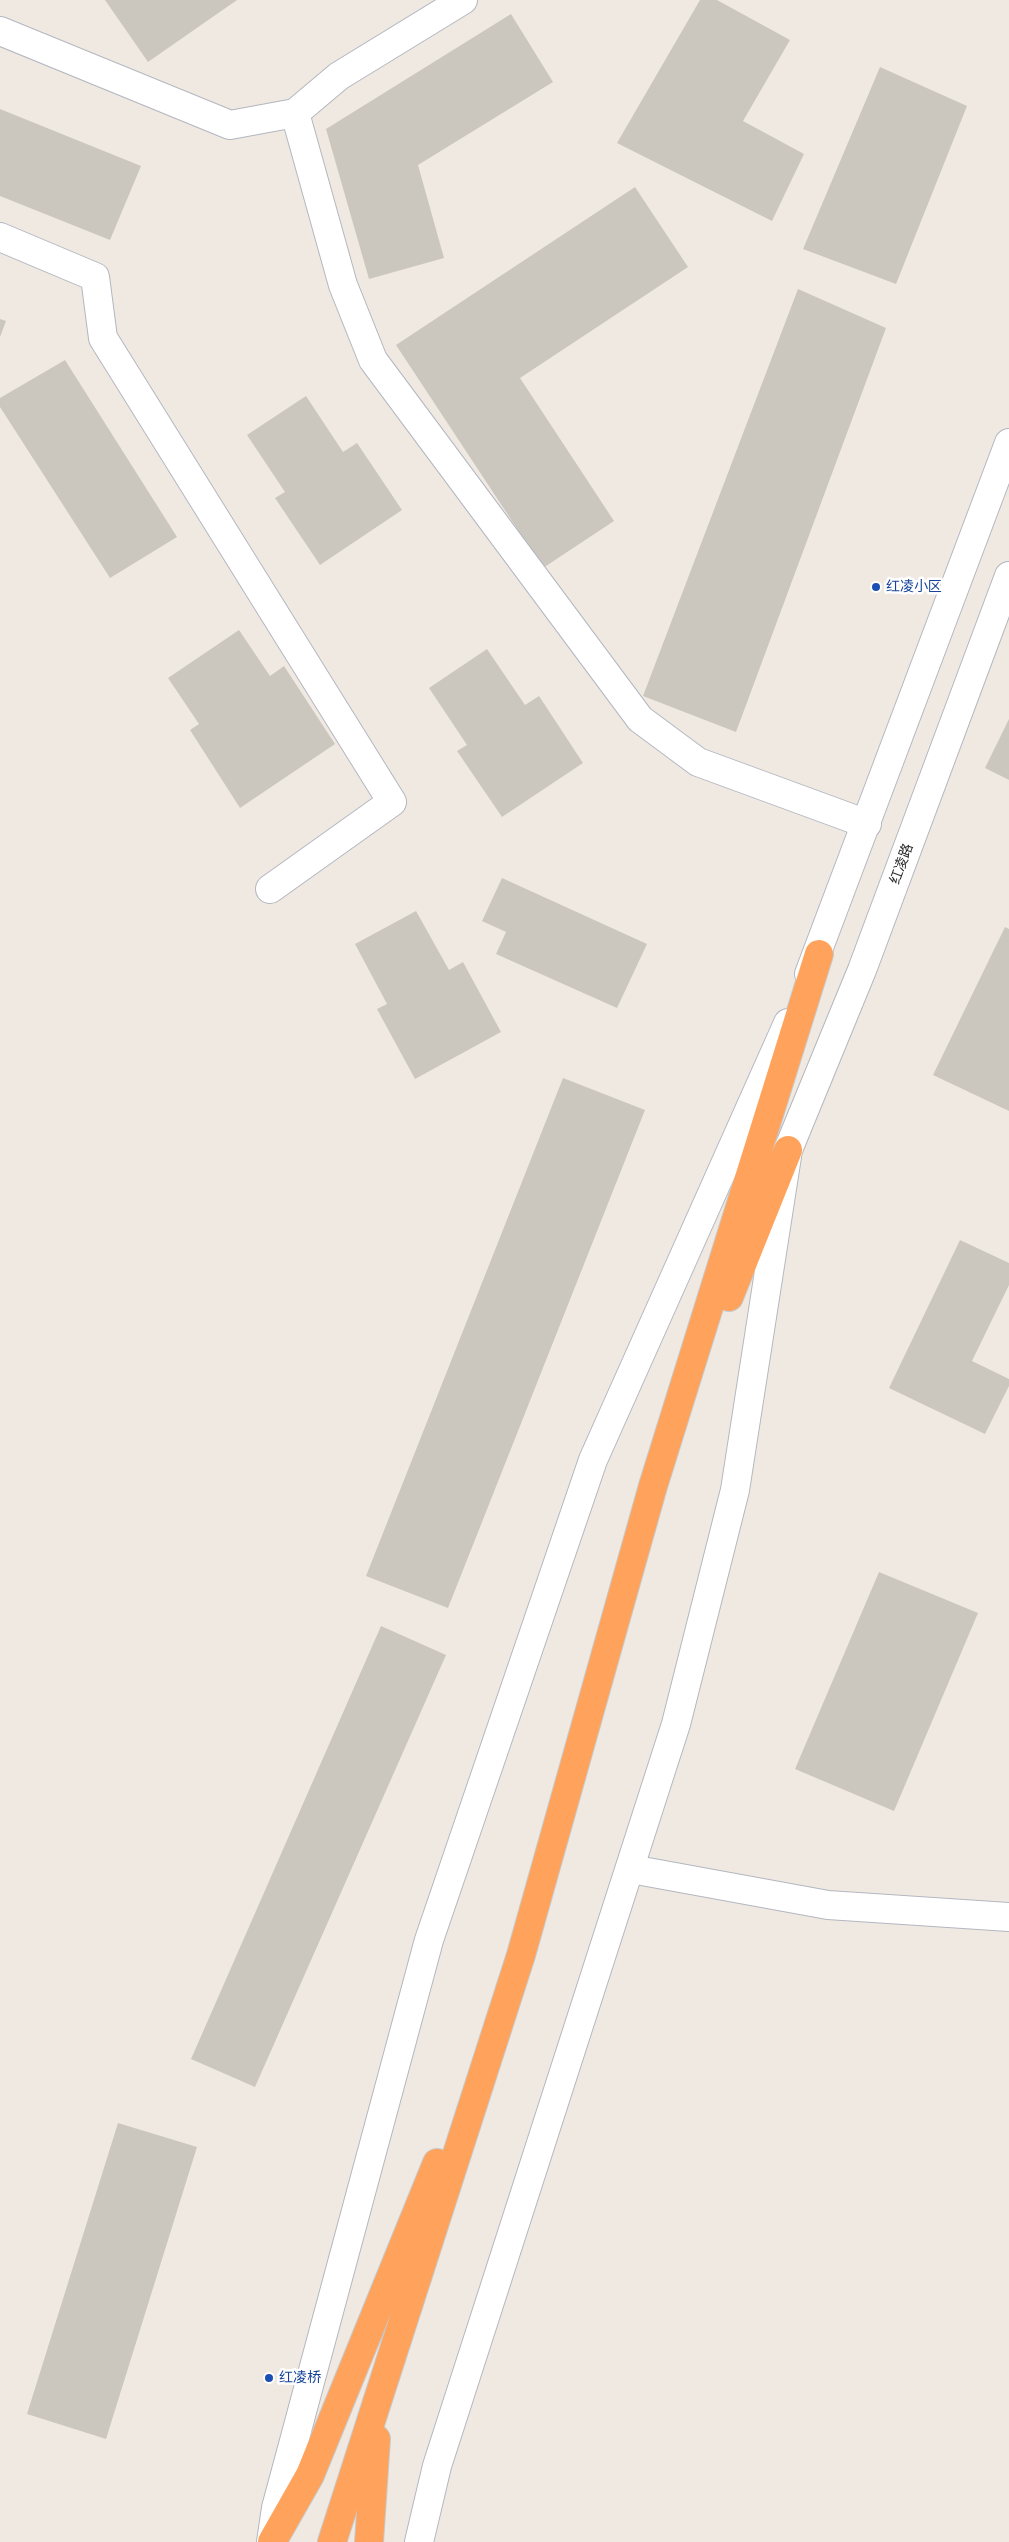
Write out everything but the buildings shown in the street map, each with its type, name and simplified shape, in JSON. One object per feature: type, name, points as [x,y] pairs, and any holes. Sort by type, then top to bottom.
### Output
[{"type":"highway","points":[[332,2542],[521,1955],[653,1486],[819,954]]},
{"type":"highway","points":[[653,1486],[788,1150]]},
{"type":"highway","points":[[272,2542],[310,2475],[521,1955]]},
{"type":"highway","points":[[369,2542],[379,2398]]},
{"type":"main road","points":[[0,31],[230,125],[295,113],[338,76],[463,0]]},
{"type":"main road","points":[[295,113],[343,285],[373,360],[640,718],[698,762],[867,824]]},
{"type":"main road","points":[[0,237],[95,277],[102,338],[392,802],[270,889]]},
{"type":"main road","points":[[272,2542],[276,2508],[429,1940],[589,1469],[819,954],[1009,443]]},
{"type":"main road","name":"红凌路","points":[[419,2542],[437,2466],[631,1869],[676,1724],[735,1490],[788,1150],[862,970],[1009,576]]},
{"type":"main road","points":[[631,1869],[828,1905],[1009,1917]]},
{"type":"place","name":"红凌小区","points":[[876,587]]},
{"type":"place","name":"红凌桥","points":[[269,2378]]}]
